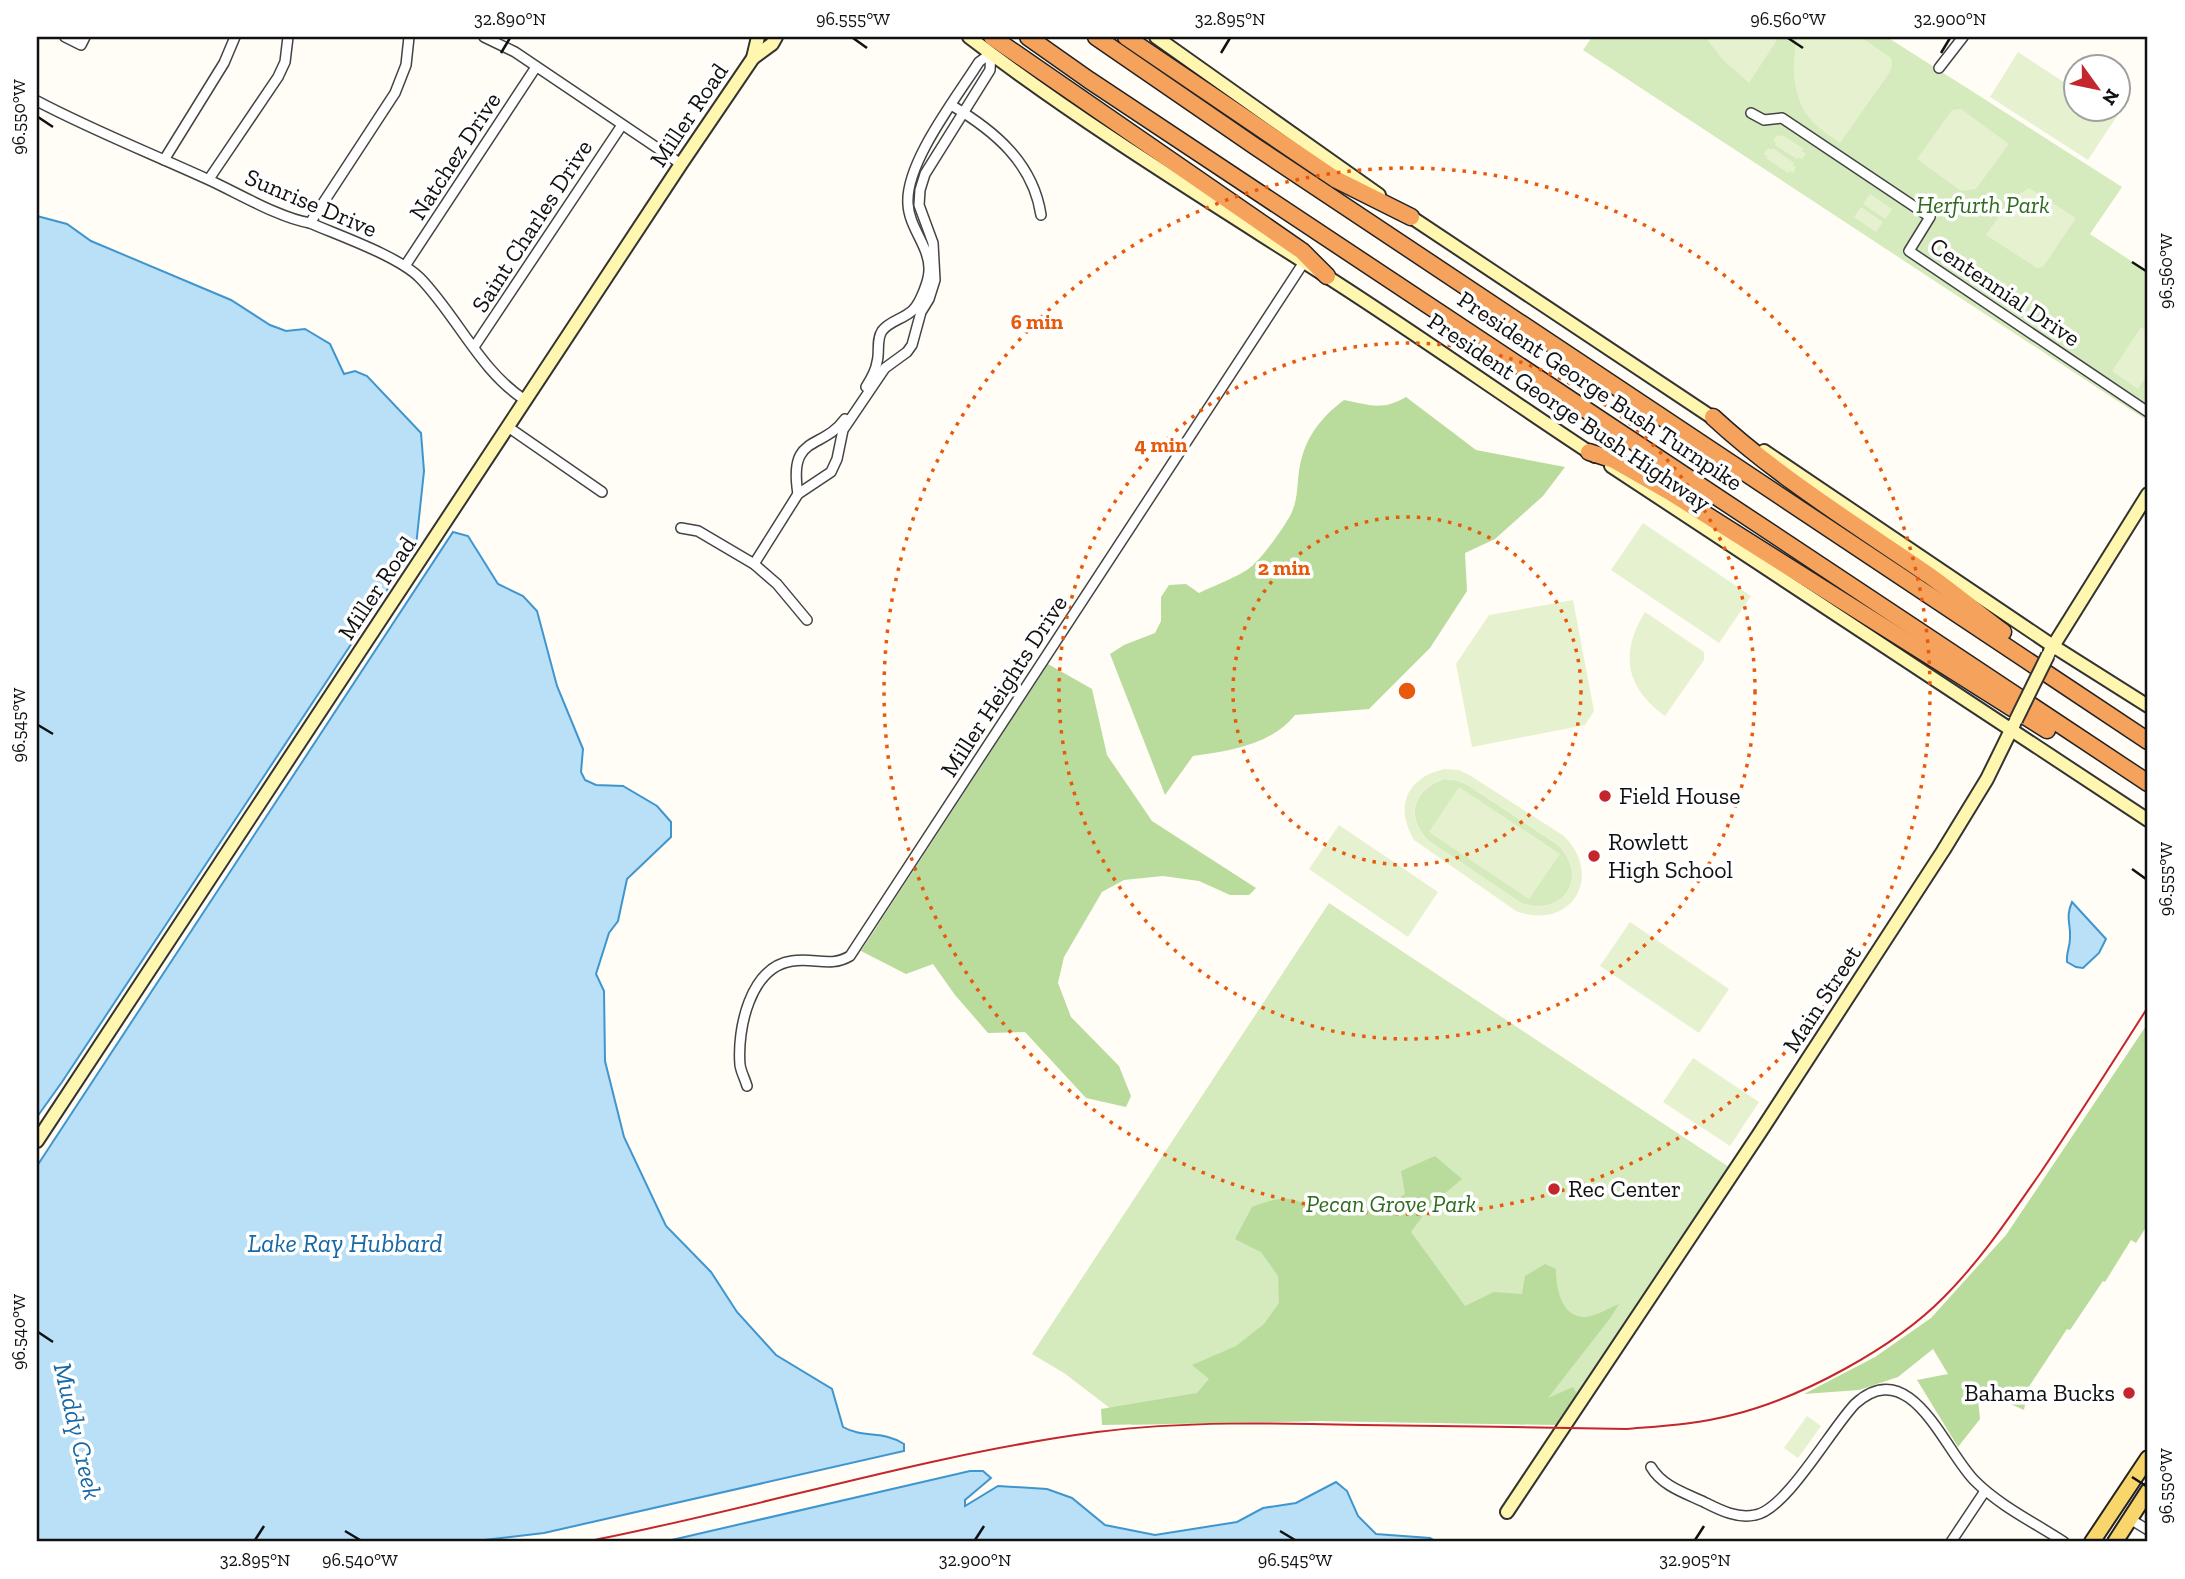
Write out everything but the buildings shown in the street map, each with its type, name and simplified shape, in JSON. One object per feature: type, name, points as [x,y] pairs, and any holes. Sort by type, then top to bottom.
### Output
[{"type":"highway","name":"President George Bush Turnpike","points":[[1028,37],[2148,783]]},
{"type":"highway","name":"President George Bush Turnpike","points":[[1096,37],[1256,147],[2046,656],[2148,741]]},
{"type":"highway","points":[[1126,37],[1335,179],[1411,217]]},
{"type":"highway","points":[[991,45],[1302,251],[1327,276]]},
{"type":"highway","points":[[1713,417],[1744,446],[1795,484],[1934,579],[2026,650],[2046,656]]},
{"type":"highway","points":[[1589,452],[1614,460],[1670,492],[2076,747],[2102,754]]},
{"type":"main road","name":"Miller Road","points":[[753,58],[758,37]]},
{"type":"main road","name":"Miller Road","points":[[37,1141],[681,164],[753,58],[772,44],[776,37]]},
{"type":"main road","name":"President George Bush Highway","points":[[970,37],[991,45],[1154,166],[1327,276],[1589,452],[2013,725],[2148,820]]},
{"type":"main road","points":[[1156,37],[1411,217],[1900,541],[2046,656],[2148,706]]},
{"type":"main road","name":"Main Street","points":[[1507,1512],[1759,1134],[1943,851],[1987,779],[2046,656],[2148,494]]},
{"type":"main road","points":[[2092,1542],[2148,1458]]},
{"type":"main road","points":[[2115,1542],[2148,1491]]},
{"type":"street","points":[[65,37],[81,45],[85,37]]},
{"type":"street","points":[[163,160],[224,63],[235,37]]},
{"type":"street","points":[[209,179],[278,77],[285,62],[288,37]]},
{"type":"street","points":[[310,223],[395,93],[406,65],[409,37]]},
{"type":"street","points":[[484,37],[536,66],[681,164]]},
{"type":"street","points":[[1939,68],[1963,37]]},
{"type":"street","points":[[798,494],[796,467],[801,454],[809,444],[841,425],[885,368],[912,345],[935,280],[931,261],[910,221],[907,203],[909,187],[920,155],[991,45]]},
{"type":"street","points":[[754,564],[798,494],[831,472],[837,459],[843,430],[875,371],[881,332],[915,309],[929,270],[933,243],[919,205],[920,190],[925,174],[990,70],[991,45]]},
{"type":"street","name":"Natchez Drive","points":[[405,266],[536,66]]},
{"type":"street","name":"Sunrise Drive","points":[[37,101],[84,126],[405,266],[431,290],[507,387],[525,400]]},
{"type":"street","points":[[951,105],[995,134],[1029,176],[1038,198],[1041,215]]},
{"type":"street","name":"Centennial Drive","points":[[1751,113],[1764,120],[1782,118],[1930,217],[1909,251],[2148,412]]},
{"type":"street","name":"Saint Charles Drive","points":[[474,348],[622,125]]},
{"type":"street","name":"Miller Heights Drive","points":[[747,1086],[740,1066],[741,1028],[753,990],[768,971],[788,961],[811,959],[830,963],[841,962],[850,956],[1304,262]]},
{"type":"street","points":[[508,427],[602,492]]},
{"type":"street","points":[[681,528],[698,531],[754,564],[777,583],[807,620]]},
{"type":"street","points":[[1651,1467],[1663,1482],[1722,1510],[1734,1515],[1759,1515],[1781,1501],[1855,1404],[1865,1395],[1883,1390],[1904,1394],[1925,1411],[1956,1458],[1985,1491],[2064,1542]]},
{"type":"street","points":[[1951,1542],[1985,1491]]},
{"type":"street","points":[[2130,1519],[2148,1530]]},
{"type":"green space","name":"Herfurth Park","points":[[1592,37],[1887,37],[2122,187],[2090,234],[2148,272],[2148,421],[1583,50]]},
{"type":"green space","points":[[1705,37],[1779,37],[1749,83],[1723,60]]},
{"type":"green space","points":[[1797,37],[1861,37],[1891,58],[1890,72],[1840,143],[1816,125],[1801,103],[1794,70]]},
{"type":"green space","points":[[2018,52],[2062,81],[2062,122],[2113,122],[2088,160],[1990,97]]},
{"type":"green space","points":[[1961,109],[2009,144],[1976,189],[1961,191],[1917,159],[1952,110]]},
{"type":"green space","points":[[1777,135],[1782,135],[1804,149],[1802,151],[1806,154],[1802,159],[1797,159],[1775,145],[1773,140]]},
{"type":"green space","points":[[1768,148],[1773,148],[1794,163],[1796,167],[1793,173],[1788,173],[1766,158],[1764,154]]},
{"type":"green space","points":[[2029,188],[2076,218],[2043,267],[2037,268],[1986,235],[2011,199]]},
{"type":"green space","points":[[1870,194],[1892,209],[1885,219],[1863,204]]},
{"type":"green space","points":[[1861,207],[1883,222],[1876,232],[1854,217]]},
{"type":"green space","points":[[2141,327],[2148,332],[2148,373],[2138,389],[2112,371]]},
{"type":"green space","points":[[1406,397],[1476,450],[1565,467],[1543,496],[1495,539],[1465,553],[1467,591],[1430,648],[1369,709],[1295,715],[1262,740],[1235,749],[1193,756],[1165,795],[1110,654],[1124,645],[1155,633],[1161,621],[1161,597],[1169,585],[1186,584],[1199,593],[1241,573],[1257,561],[1291,514],[1301,460],[1309,439],[1320,422],[1335,407],[1344,400],[1383,405]]},
{"type":"green space","points":[[1643,523],[1751,596],[1719,643],[1611,570]]},
{"type":"green space","points":[[1573,600],[1594,711],[1585,725],[1472,747],[1456,664],[1489,615]]},
{"type":"green space","points":[[1645,612],[1704,652],[1704,660],[1665,716],[1642,694],[1631,669],[1632,642]]},
{"type":"green space","points":[[1048,664],[1092,689],[1107,755],[1152,821],[1256,888],[1249,895],[1230,895],[1199,881],[1163,876],[1124,880],[1102,892],[1064,957],[1058,983],[1071,1017],[1119,1066],[1131,1096],[1126,1107],[1086,1098],[1025,1032],[988,1033],[955,995],[933,964],[906,974],[861,951]]},
{"type":"green space","points":[[1445,769],[1459,770],[1564,836],[1576,852],[1581,868],[1581,883],[1576,897],[1566,907],[1552,914],[1535,915],[1516,911],[1414,840],[1408,828],[1405,805],[1413,786],[1432,773]],"holes":[[[1444,779],[1466,784],[1558,845],[1572,870],[1567,892],[1560,900],[1549,905],[1521,903],[1429,841],[1421,832],[1415,814],[1419,797],[1433,784]]]},
{"type":"green space","points":[[1444,779],[1466,784],[1558,845],[1572,870],[1567,892],[1560,900],[1549,905],[1536,906],[1521,903],[1429,841],[1417,823],[1415,806],[1425,790]]},
{"type":"green space","points":[[1459,787],[1560,854],[1529,899],[1429,832]]},
{"type":"green space","points":[[1339,825],[1438,892],[1408,937],[1309,869]]},
{"type":"green space","name":"Pecan Grove Park","points":[[1329,903],[1729,1167],[1562,1425],[1320,1421],[1132,1425],[1064,1373],[1032,1354]]},
{"type":"green space","points":[[1630,922],[1729,989],[1699,1033],[1600,966]]},
{"type":"green space","points":[[2148,1023],[2148,1224],[2136,1243],[2131,1240],[2105,1282],[2103,1281],[2070,1330],[2067,1329],[2028,1388],[2024,1410],[1977,1389],[1980,1419],[1958,1447],[1917,1380],[1948,1374],[1933,1349],[1898,1377],[1859,1390],[1804,1394],[1875,1357],[1931,1318],[2006,1235]]},
{"type":"green space","points":[[1693,1058],[1759,1102],[1730,1146],[1663,1102]]},
{"type":"green space","points":[[1435,1156],[1462,1179],[1430,1206],[1411,1232],[1465,1306],[1494,1292],[1522,1294],[1525,1276],[1545,1264],[1556,1269],[1559,1293],[1571,1313],[1586,1317],[1619,1304],[1548,1398],[1573,1387],[1579,1398],[1562,1425],[1320,1421],[1102,1425],[1101,1409],[1197,1393],[1209,1379],[1192,1365],[1236,1346],[1264,1324],[1279,1303],[1278,1276],[1261,1252],[1235,1239],[1252,1207],[1287,1199],[1302,1203],[1319,1214],[1338,1209],[1352,1197],[1373,1213],[1405,1194],[1401,1171]]},
{"type":"green space","points":[[1807,1416],[1821,1426],[1798,1458],[1784,1448]]},
{"type":"water","points":[[37,216],[67,224],[91,241],[231,300],[270,325],[286,331],[305,329],[330,344],[344,374],[355,371],[367,376],[421,433],[424,471],[416,546],[37,1117]]},
{"type":"water","name":"Lake Ray Hubbard","points":[[453,532],[468,536],[498,584],[523,596],[537,611],[557,686],[583,749],[581,772],[585,780],[596,785],[623,786],[657,806],[671,822],[671,837],[627,879],[618,921],[609,933],[596,974],[604,991],[605,1061],[624,1137],[666,1226],[711,1272],[737,1312],[776,1355],[832,1389],[843,1427],[858,1433],[889,1437],[904,1444],[904,1451],[544,1533],[467,1542],[37,1542],[37,1166]]},
{"type":"water","points":[[2072,902],[2106,939],[2099,953],[2083,968],[2067,962],[2069,912]]},
{"type":"water","points":[[970,1471],[983,1471],[991,1478],[965,1500],[965,1506],[998,1486],[1047,1489],[1072,1498],[1105,1525],[1155,1535],[1237,1522],[1263,1508],[1296,1503],[1336,1482],[1347,1491],[1358,1516],[1376,1534],[1430,1538],[1437,1542],[663,1542]]},
{"type":"railway","points":[[584,1542],[968,1454],[1130,1428],[1262,1423],[1627,1429],[1706,1421],[1759,1407],[1816,1384],[1873,1352],[1923,1316],[1958,1283],[2018,1204],[2148,1007]]},
{"type":"place","name":"Field House","points":[[1605,796]]},
{"type":"place","name":"Rowlett High School","points":[[1594,856]]},
{"type":"place","name":"Rec Center","points":[[1554,1189]]},
{"type":"place","name":"Bahama Bucks","points":[[2129,1393]]},
{"type":"water label","name":"Muddy Creek","points":[[78,1431]]}]
